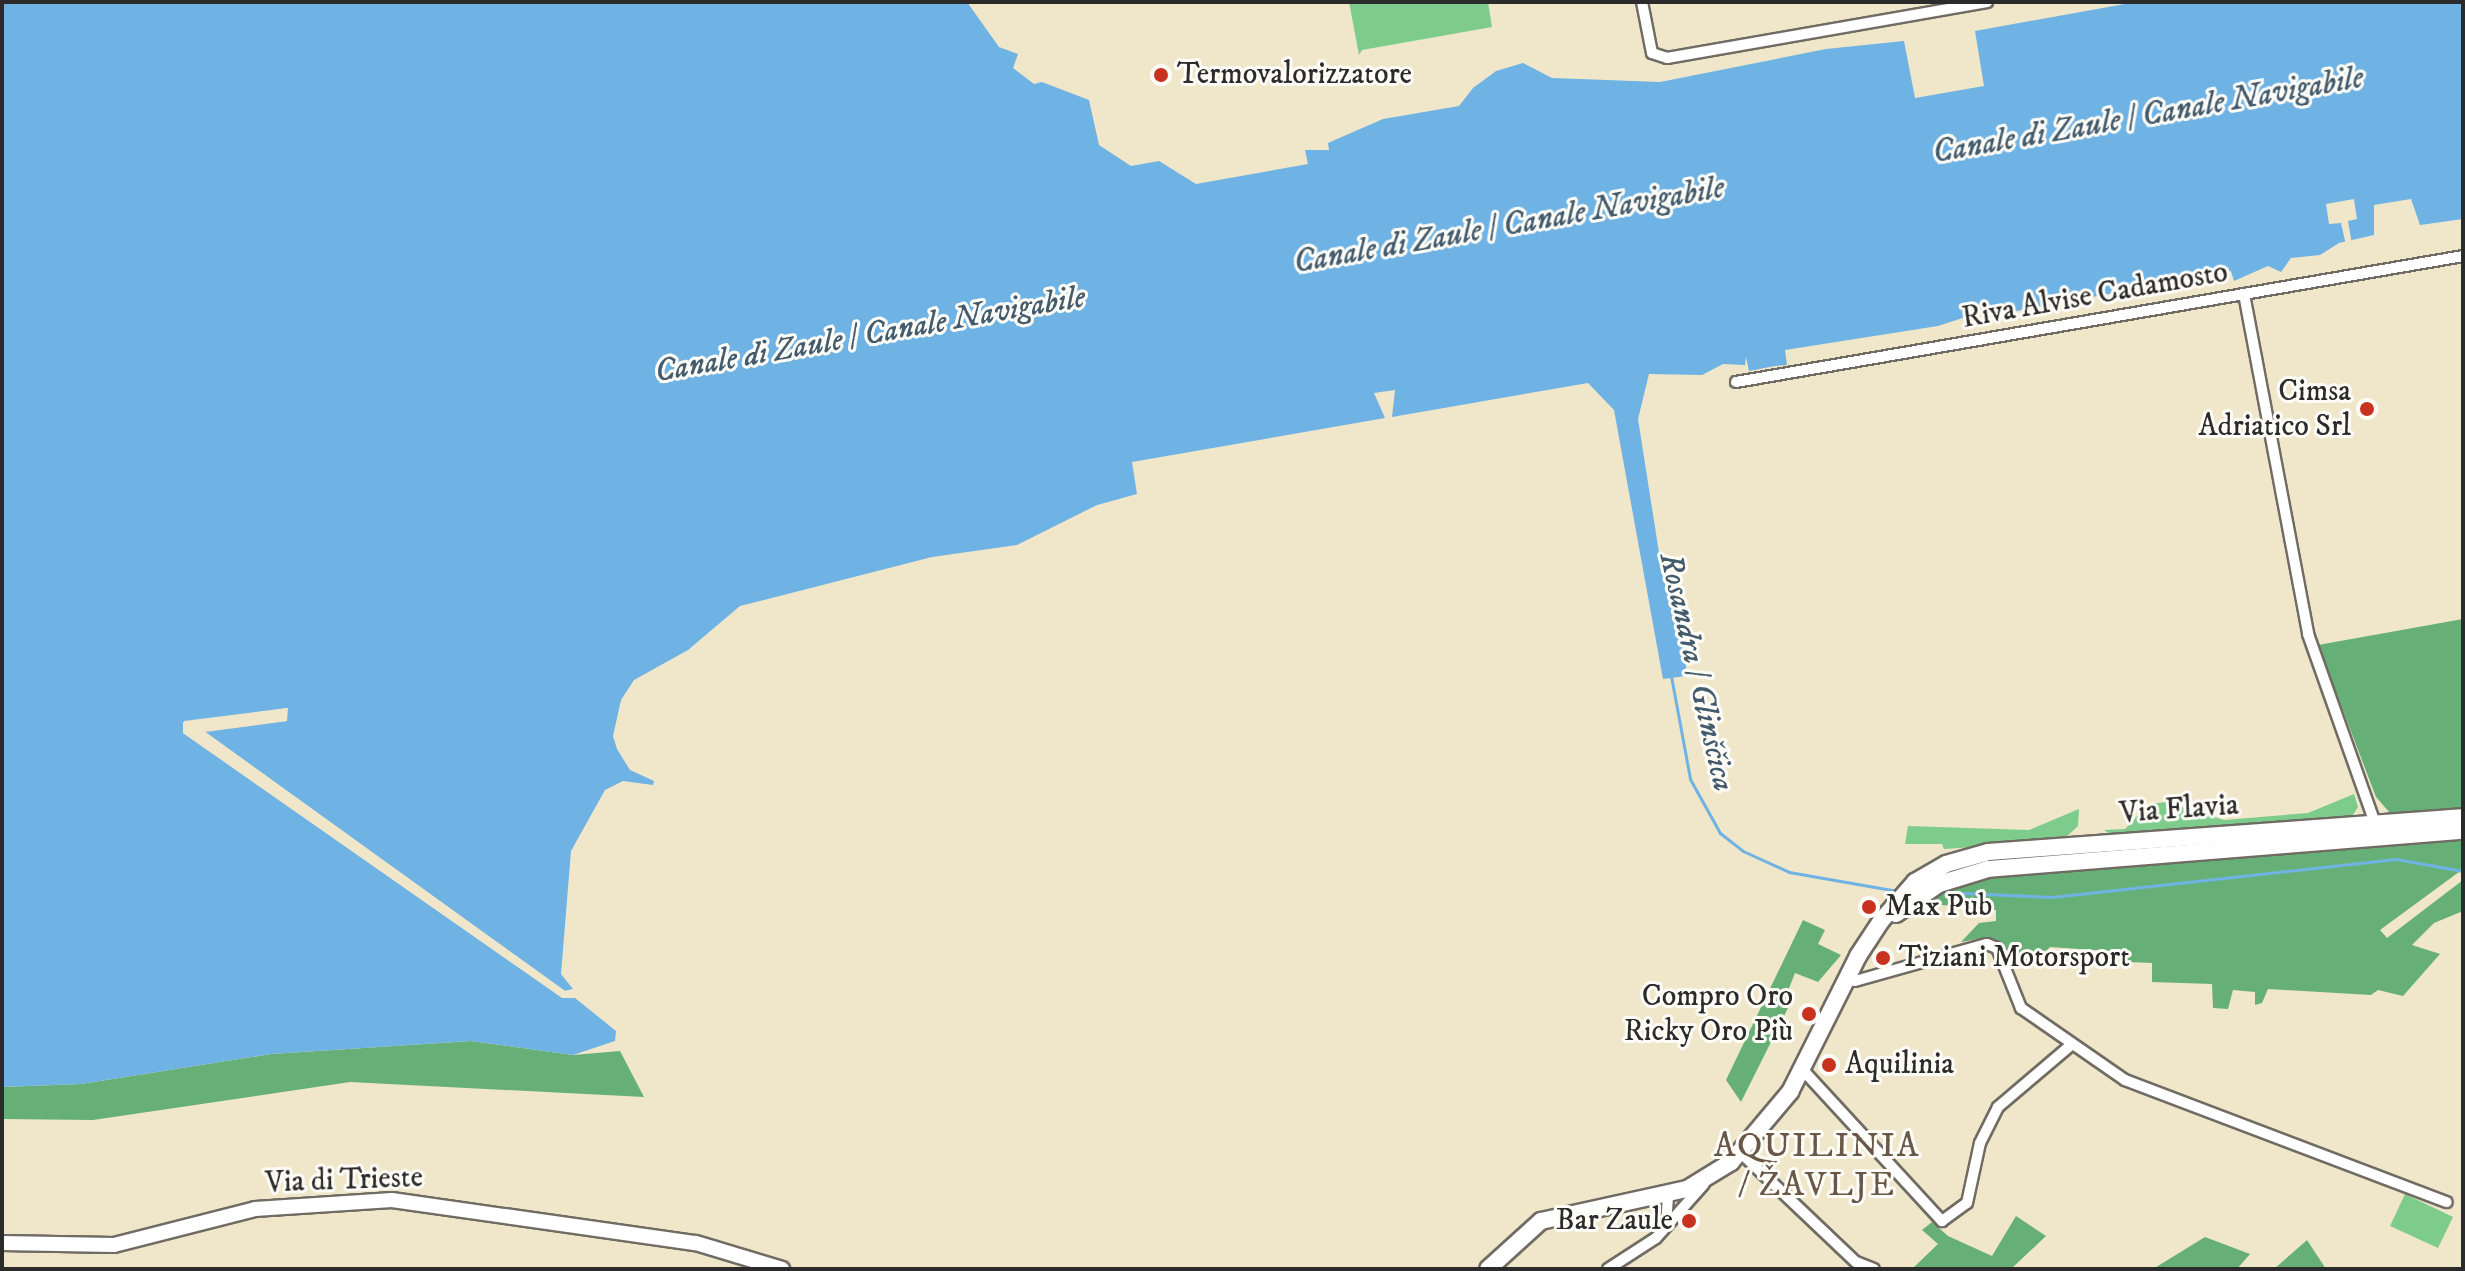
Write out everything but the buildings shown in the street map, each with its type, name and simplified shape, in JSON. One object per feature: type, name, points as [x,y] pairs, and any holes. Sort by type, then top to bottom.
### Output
[{"type":"main road","name":"Via Flavia","points":[[1868,939],[1908,889],[1946,864],[1988,852],[2463,817]]},
{"type":"main road","name":"Via Flavia","points":[[1868,939],[1928,890],[1988,869],[2463,831]]},
{"type":"main road","points":[[1488,1269],[1541,1221],[1668,1194],[1704,1183],[1741,1153],[1802,1069],[1868,939]]},
{"type":"street","points":[[1642,2],[1654,55],[1667,58],[1987,2]]},
{"type":"street","name":"Riva Alvise Cadamosto","points":[[1736,382],[2463,256]]},
{"type":"street","points":[[2244,294],[2308,634],[2375,823]]},
{"type":"street","points":[[1846,978],[1855,981],[1987,944],[1997,948],[2021,1008],[2125,1080],[2447,1202]]},
{"type":"street","points":[[1802,1069],[1942,1221],[1967,1203],[1980,1143],[1998,1107],[2071,1045]]},
{"type":"street","points":[[1741,1153],[1856,1262],[1874,1269]]},
{"type":"street","points":[[1608,1269],[1665,1227],[1704,1183]]},
{"type":"street","points":[[1665,1227],[1668,1194]]},
{"type":"street","name":"Via di Trieste","points":[[2,1243],[114,1245],[255,1209],[392,1200],[696,1243],[782,1269]]},
{"type":"green space","points":[[1349,2],[1488,2],[1492,27],[1362,50],[1359,55]]},
{"type":"green space","points":[[2463,619],[2463,811],[2390,813],[2376,797],[2318,645]]},
{"type":"green space","points":[[2354,794],[2358,807],[2350,820],[2113,836],[2104,830],[2125,829],[2149,804],[2167,802],[2224,820],[2308,813]]},
{"type":"green space","points":[[2079,809],[2078,826],[2061,842],[1944,849],[1942,844],[1905,844],[1908,826],[2029,830]]},
{"type":"green space","points":[[2463,837],[2463,869],[2380,930],[2387,938],[2463,880],[2463,911],[2434,923],[2412,945],[2440,954],[2403,996],[2378,990],[2371,995],[2268,989],[2262,1003],[2255,1005],[2255,992],[2233,990],[2228,1009],[2213,1008],[2212,984],[2152,982],[2152,963],[2129,962],[2108,951],[2050,947],[2035,964],[2012,969],[1999,941],[1988,937],[1961,942],[1979,923],[1996,921],[1996,910],[1920,903],[1946,886],[1980,876]]},
{"type":"green space","points":[[1803,920],[1825,930],[1818,944],[1841,955],[1818,982],[1795,973],[1786,996],[1790,1004],[1741,1102],[1726,1080]]},
{"type":"green space","points":[[471,1041],[573,1055],[620,1051],[644,1097],[350,1082],[93,1120],[2,1119],[2,1087],[81,1084],[271,1054]]},
{"type":"green space","points":[[2405,1194],[2453,1217],[2438,1248],[2390,1226]]},
{"type":"green space","points":[[2016,1216],[2046,1236],[2011,1269],[1912,1269],[1938,1244],[1922,1230],[1932,1222],[1948,1236],[1992,1256]]},
{"type":"green space","points":[[2205,1237],[2250,1254],[2237,1269],[2153,1269]]},
{"type":"green space","points":[[2307,1240],[2326,1269],[2274,1269]]},
{"type":"water","name":"Canale di Zaule / Canale Navigabile","points":[[2,2],[967,2],[999,47],[1018,54],[1013,68],[1034,84],[1042,82],[1089,100],[1099,145],[1131,166],[1159,161],[1196,184],[1308,164],[1305,150],[1329,150],[1328,143],[1383,119],[1459,106],[1473,88],[1496,71],[1523,63],[1552,78],[1660,82],[1826,49],[1904,41],[1915,98],[1984,86],[1975,31],[2136,2],[2463,2],[2463,219],[2420,225],[2411,199],[2374,205],[2374,235],[2339,243],[2320,255],[2291,258],[2281,272],[2268,266],[2234,281],[2231,271],[2017,311],[1993,308],[1938,326],[1785,350],[1787,365],[1749,371],[1746,357],[1745,365],[1723,364],[1702,375],[1649,374],[1638,419],[1663,578],[1686,645],[1686,676],[1663,679],[1614,410],[1588,383],[1392,417],[1395,390],[1374,393],[1385,418],[1132,462],[1137,494],[1097,505],[1017,545],[932,557],[740,606],[688,650],[634,680],[621,700],[613,736],[617,749],[630,770],[654,781],[653,785],[623,781],[605,790],[571,851],[561,974],[573,989],[565,991],[204,731],[287,721],[287,708],[184,721],[183,733],[562,998],[575,998],[616,1031],[615,1041],[573,1055],[471,1041],[271,1054],[81,1084],[2,1087]]},
{"type":"pier","points":[[2354,199],[2357,219],[2348,221],[2352,244],[2346,245],[2341,223],[2329,224],[2326,204]]},
{"type":"pier","points":[[288,708],[287,721],[205,732],[565,991],[573,989],[572,996],[563,998],[183,733],[183,722]],"holes":[[[284,712],[283,717],[242,720],[201,732],[555,988],[187,731],[187,725]]]},
{"type":"waterway","name":"Rosandra / Glinščica","points":[[1671,676],[1690,779],[1720,833],[1743,851],[1789,872],[1897,891]]},
{"type":"waterway","name":"Rosandra / Glinščica","points":[[1939,892],[2052,897],[2396,859],[2463,871]]},
{"type":"place","name":"Termovalorizzatore","points":[[1161,75]]},
{"type":"place","name":"Cimsa Adriatico Srl","points":[[2367,409]]},
{"type":"place","name":"Max Pub","points":[[1869,907]]},
{"type":"place","name":"Tiziani Motorsport","points":[[1883,958]]},
{"type":"place","name":"Compro Oro Ricky Oro Più","points":[[1809,1014]]},
{"type":"place","name":"Aquilinia","points":[[1829,1065]]},
{"type":"place","name":"Bar Zaule","points":[[1689,1221]]},
{"type":"district","name":"AQUILINIA / ŽAVLJE","points":[[1817,1166]]}]
